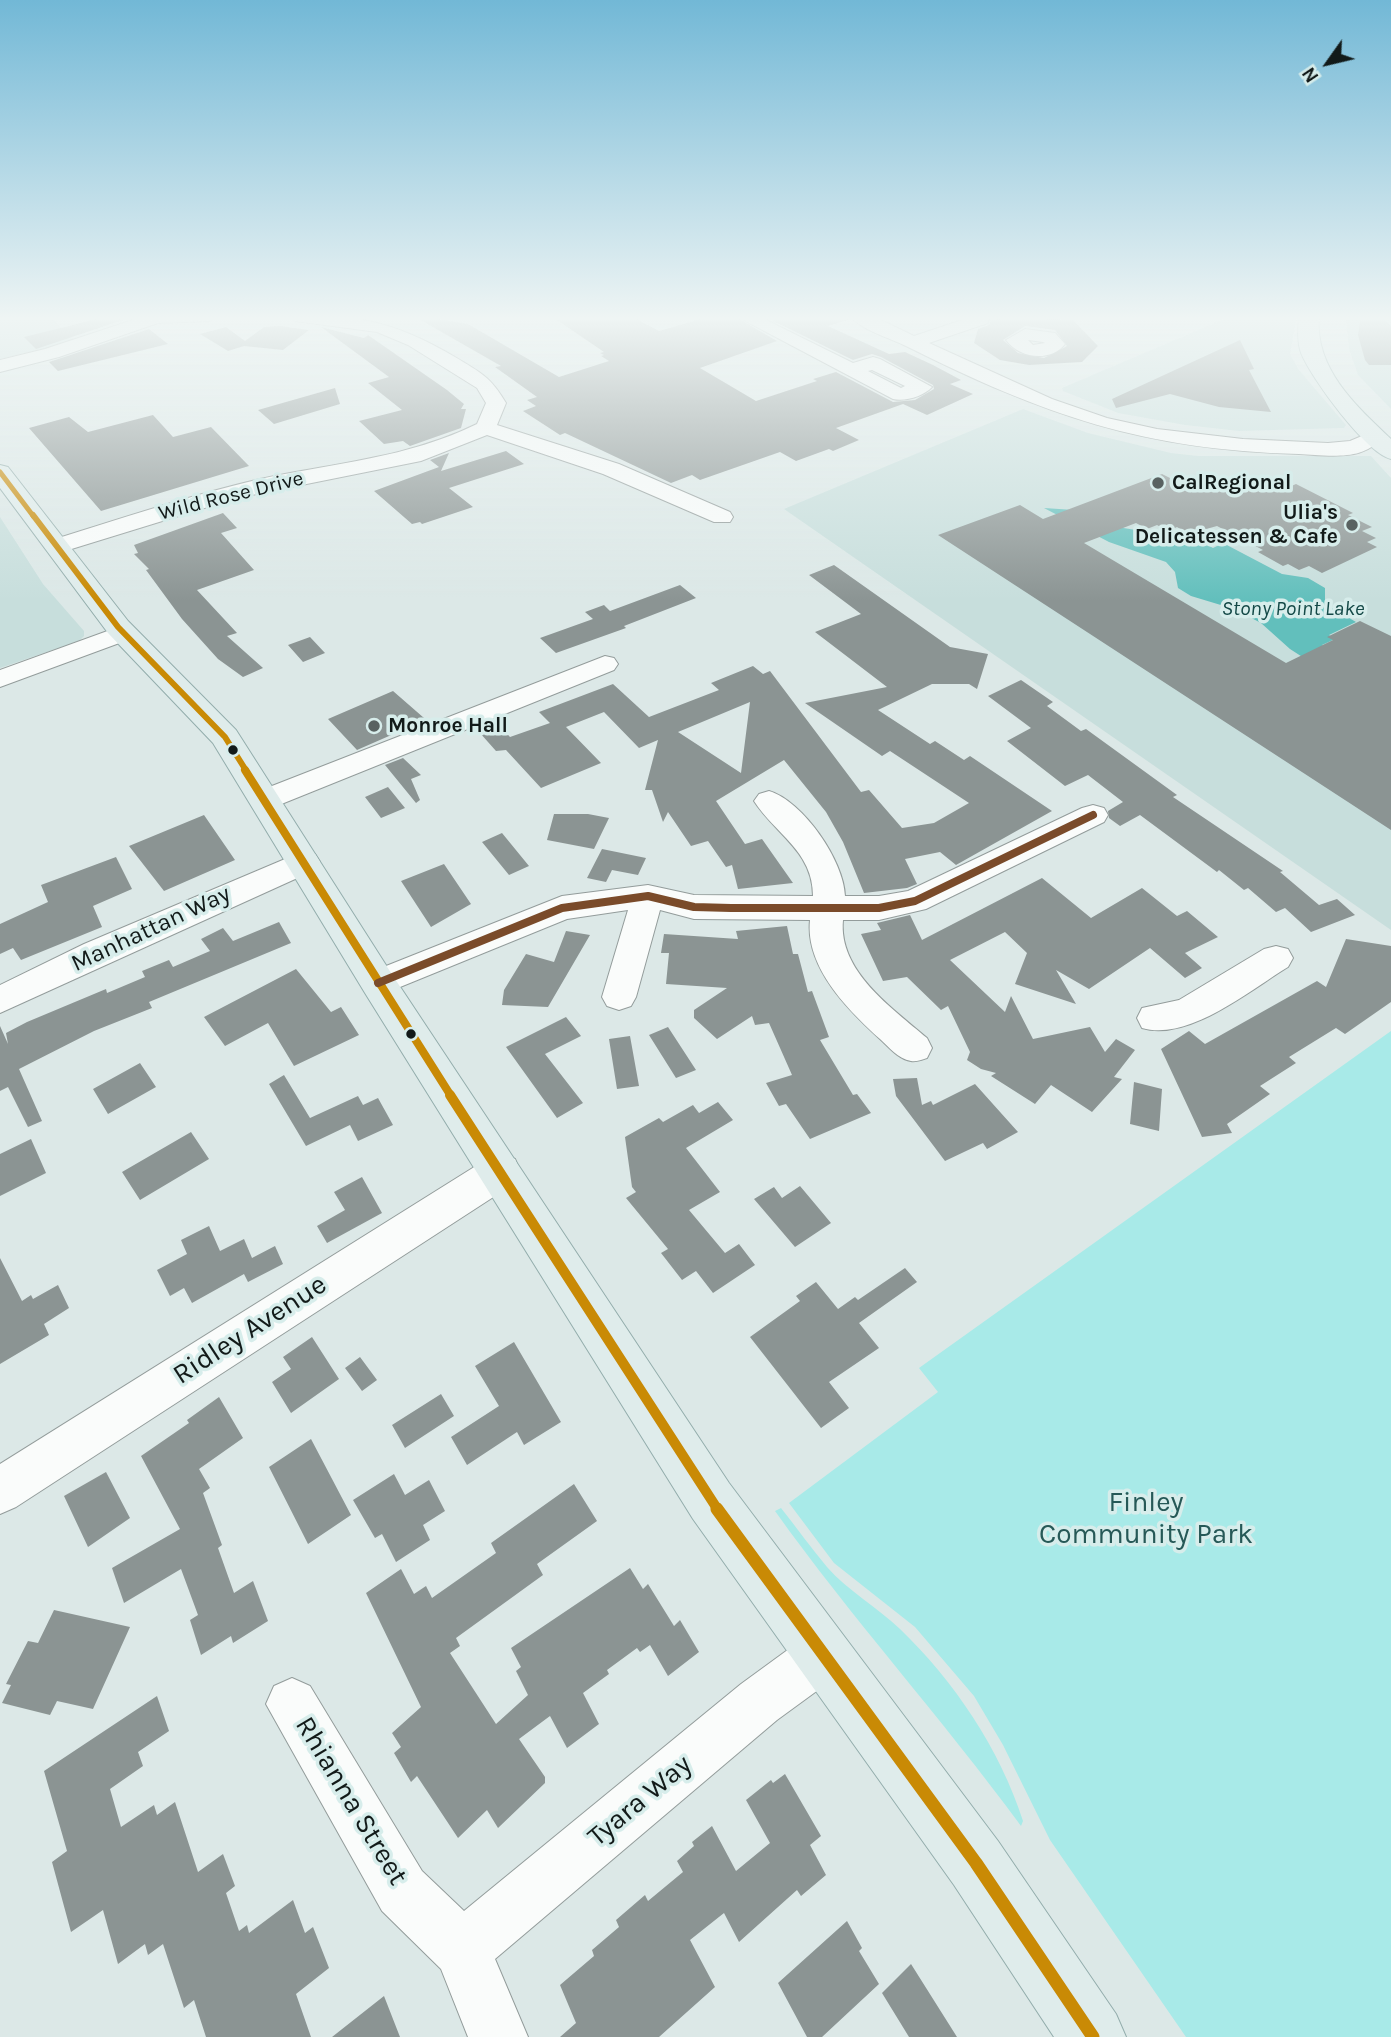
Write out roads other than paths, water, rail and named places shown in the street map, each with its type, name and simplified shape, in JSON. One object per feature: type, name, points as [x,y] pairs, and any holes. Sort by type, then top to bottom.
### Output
[{"type":"main road","points":[[1357,411],[1384,439]]},
{"type":"main road","points":[[1368,411],[1384,439]]},
{"type":"main road","points":[[0,471],[124,634],[225,737],[378,983],[711,1501],[976,1863],[1093,2037]]},
{"type":"street","points":[[493,411],[486,428],[611,469],[722,516]]},
{"type":"street","points":[[1069,411],[1155,436],[1209,444],[1291,448],[1352,447],[1384,439]]},
{"type":"street","name":"Wild Rose Drive","points":[[57,546],[173,509],[285,480],[400,461],[452,447],[486,428]]},
{"type":"street","points":[[0,679],[124,634]]},
{"type":"street","points":[[264,800],[605,664]]},
{"type":"street","points":[[769,801],[794,824],[814,849],[829,887],[826,936],[838,968],[876,1015],[914,1048]]},
{"type":"street","points":[[378,983],[562,908],[648,896],[694,907],[879,908],[915,901],[1093,815]]},
{"type":"street","name":"Manhattan Way","points":[[0,1000],[96,953],[304,862]]},
{"type":"street","points":[[619,997],[648,896]]},
{"type":"street","points":[[1154,1017],[1187,1012],[1276,958]]},
{"type":"street","name":"Ridley Avenue","points":[[0,1491],[501,1171]]},
{"type":"street","name":"Tyara Way","points":[[462,1949],[759,1702],[822,1656]]},
{"type":"street","name":"Rhianna Street","points":[[292,1704],[402,1891],[462,1949],[498,2037]]},
{"type":"water","name":"Stony Point Lake","points":[[1044,508],[1074,510],[1097,524],[1196,539],[1213,548],[1223,543],[1282,574],[1308,578],[1325,588],[1325,604],[1356,622],[1329,635],[1335,639],[1322,645],[1391,714],[1290,649],[1261,623],[1234,609],[1191,596],[1178,588],[1175,572],[1166,562],[1109,542]]},
{"type":"place","name":"CalRegional","points":[[1158,483]]},
{"type":"place","name":"Ulia's Delicatessen & Cafe","points":[[1352,525]]},
{"type":"place","name":"Monroe Hall","points":[[374,726]]},
{"type":"park label","name":"Finley Community Park","points":[[1146,1519]]}]
